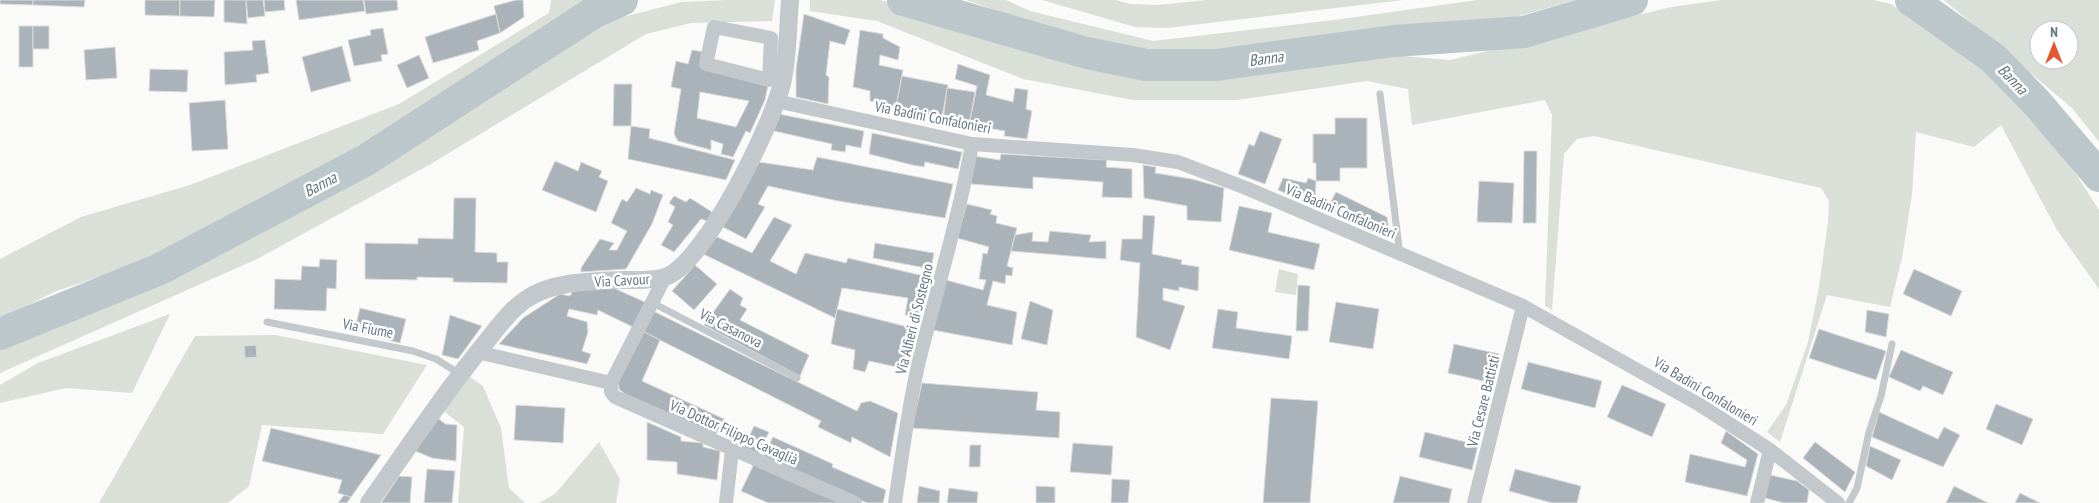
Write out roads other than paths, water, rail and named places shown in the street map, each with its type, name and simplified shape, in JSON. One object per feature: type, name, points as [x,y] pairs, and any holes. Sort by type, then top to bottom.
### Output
[{"type":"street","name":"Via Cavour","points":[[369,503],[460,374],[515,308],[526,299],[541,292],[575,283],[664,277],[679,268],[697,250],[717,222],[759,141],[776,101],[783,78],[790,0]]},
{"type":"street","points":[[714,26],[772,38],[769,80],[706,64],[714,26]]},
{"type":"street","name":"Via Badini Confalonieri","points":[[776,101],[972,144],[1133,154],[1178,162],[1246,188],[1523,306],[1700,405],[1770,450],[1838,503]]},
{"type":"street","name":"Via Alfieri di Sostegno","points":[[895,503],[904,438],[919,363],[965,182],[972,144]]},
{"type":"street","points":[[477,352],[611,383],[664,277]]},
{"type":"street","name":"Via Cesare Battisti","points":[[1474,503],[1523,306]]},
{"type":"street","name":"Via Dottor Filippo Cavaglià","points":[[611,383],[611,392],[615,397],[855,503]]},
{"type":"street","points":[[726,503],[732,450]]},
{"type":"street","points":[[1756,503],[1770,450]]},
{"type":"lane","points":[[1380,94],[1400,254]]},
{"type":"lane","name":"Via Casanova","points":[[651,302],[797,378]]},
{"type":"lane","name":"Via Fiume","points":[[266,322],[414,351],[436,359],[460,374]]},
{"type":"lane","points":[[1850,503],[1857,488],[1869,432],[1881,396],[1892,344]]},
{"type":"waterway","name":"Banna","points":[[0,334],[160,269],[366,160],[593,13],[622,0]]},
{"type":"waterway","name":"Banna","points":[[903,0],[1087,53],[1146,65],[1216,65],[1394,41],[1524,32],[1632,0]]},
{"type":"waterway","name":"Banna","points":[[1911,0],[1993,58],[2036,102],[2099,176]]}]
